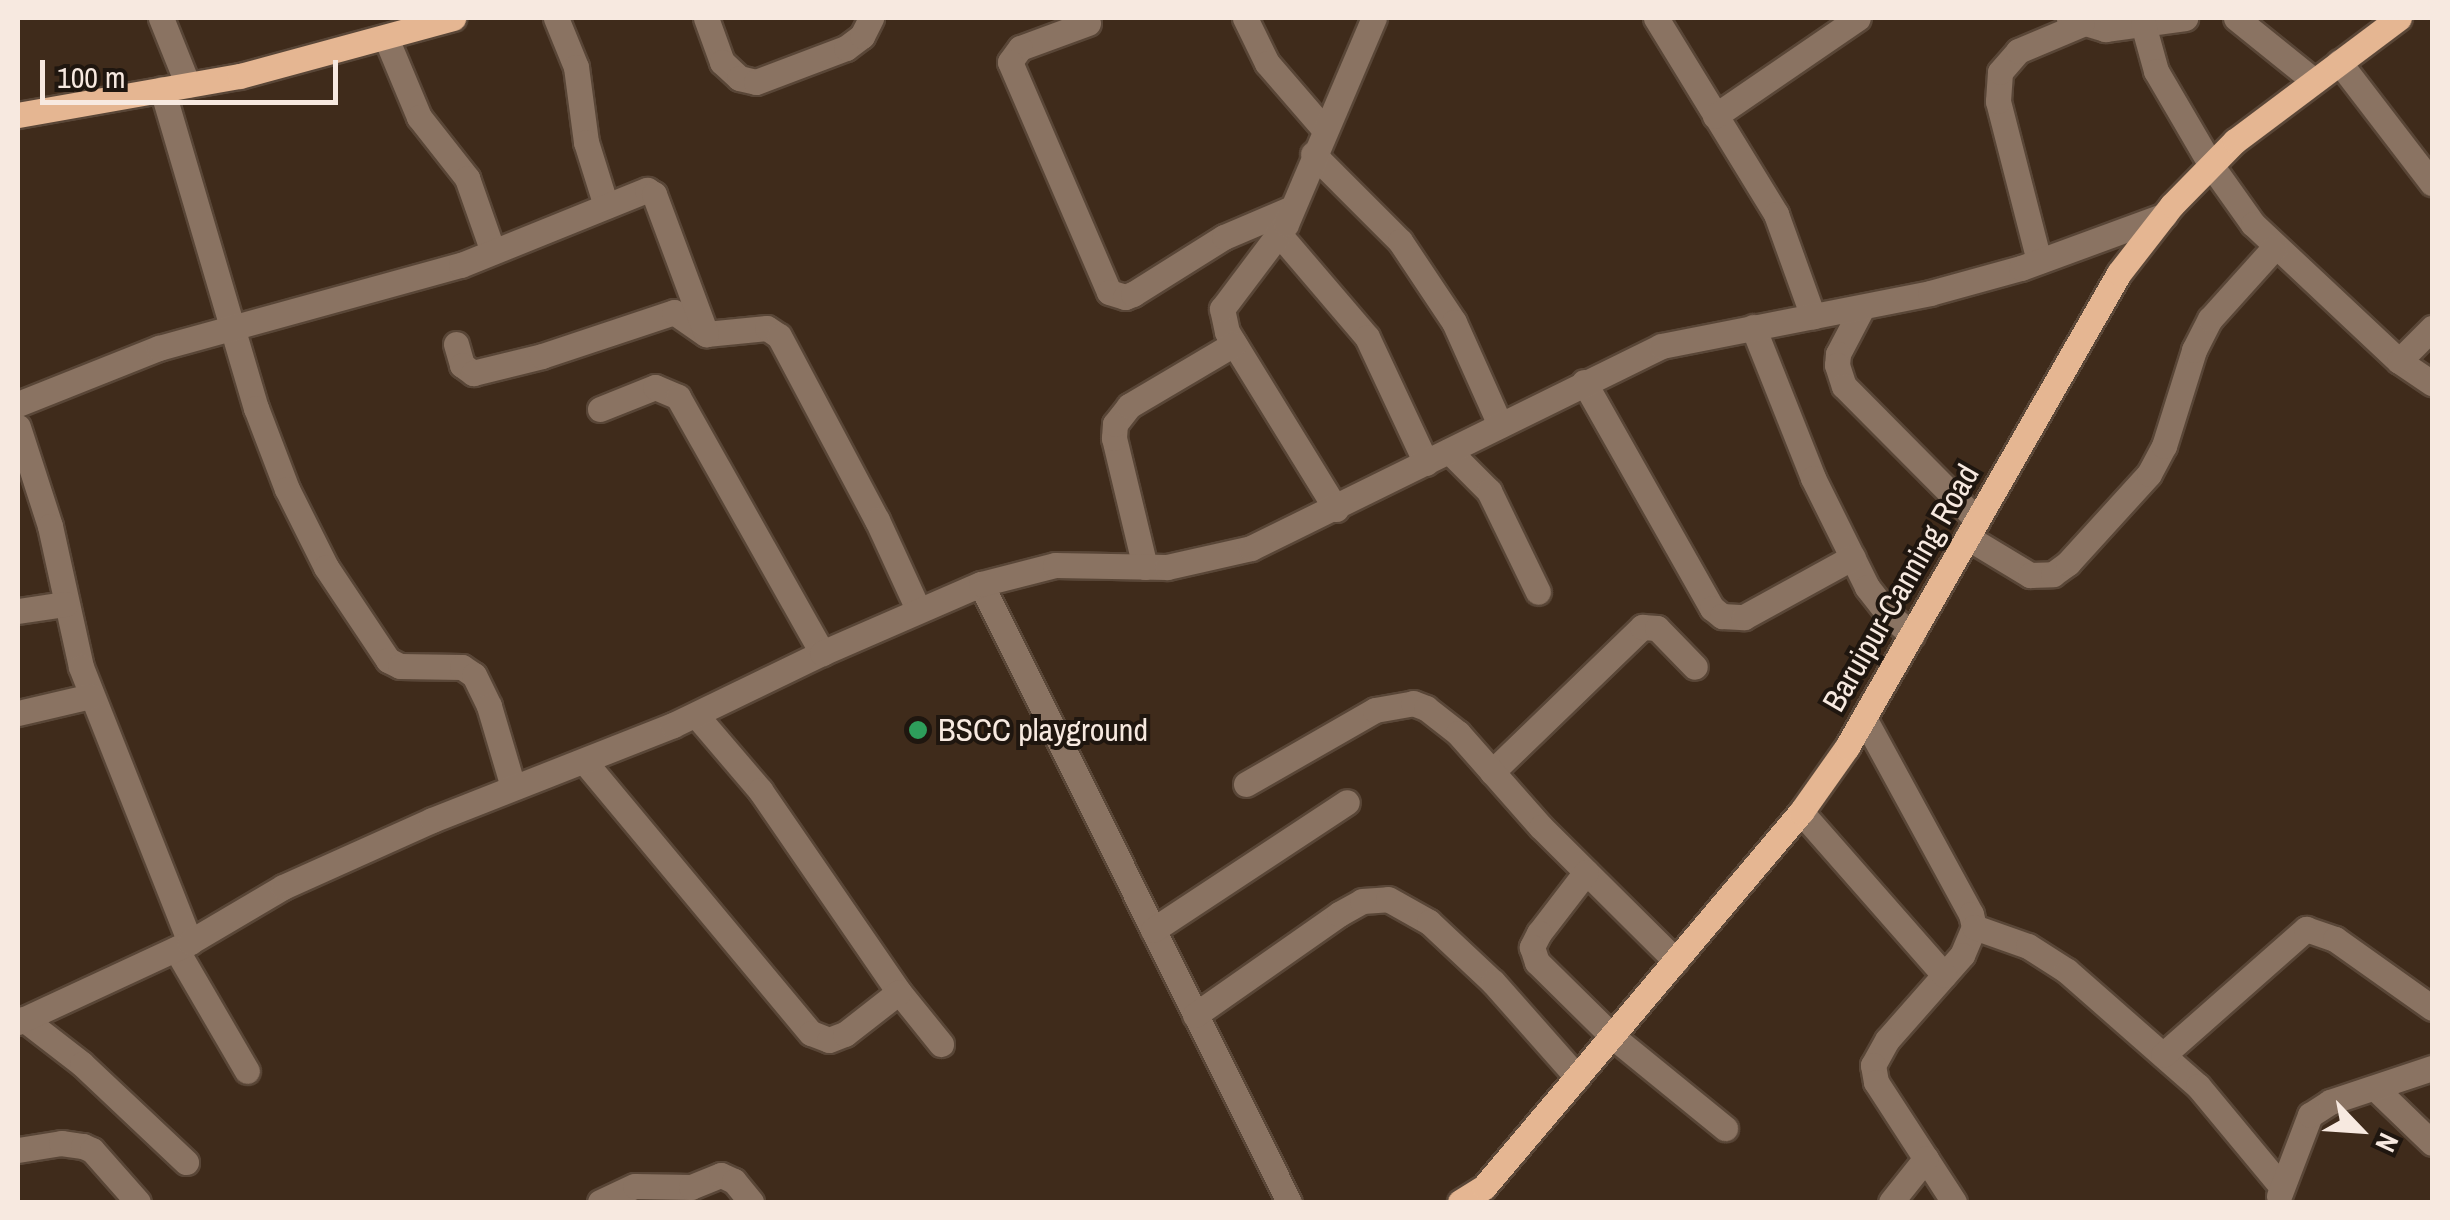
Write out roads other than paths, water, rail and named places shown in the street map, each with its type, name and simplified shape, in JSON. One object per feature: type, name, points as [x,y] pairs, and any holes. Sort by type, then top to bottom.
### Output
[{"type":"main road","points":[[18,115],[188,85],[386,38],[414,23],[453,18]]},
{"type":"main road","name":"Baruipur-Canning Road","points":[[1460,1202],[1490,1195],[1577,1077],[1801,812],[1864,718],[2119,273],[2165,215],[2235,141],[2399,18]]},
{"type":"street","points":[[161,18],[188,85]]},
{"type":"street","points":[[556,18],[576,67],[586,142],[606,206]]},
{"type":"street","points":[[706,18],[722,62],[739,78],[756,82],[846,48],[862,36],[871,18]]},
{"type":"street","points":[[1245,18],[1267,63],[1324,129]]},
{"type":"street","points":[[1336,509],[1223,324],[1225,302],[1279,234],[1292,208],[1374,18]]},
{"type":"street","points":[[1656,18],[1781,226],[1813,316]]},
{"type":"street","points":[[1715,116],[1858,18]]},
{"type":"street","points":[[2039,261],[1998,101],[2000,72],[2018,51],[2075,20],[2105,29],[2185,18]]},
{"type":"street","points":[[2236,18],[2314,81]]},
{"type":"street","points":[[1088,24],[1020,48],[1010,62],[1109,292],[1125,297],[1133,294],[1224,238],[1292,208]]},
{"type":"street","points":[[2143,24],[2148,54],[2211,165],[2274,248],[2400,361],[2432,383]]},
{"type":"street","points":[[386,38],[419,117],[467,178],[493,252]]},
{"type":"street","points":[[2339,62],[2432,183]]},
{"type":"street","points":[[162,89],[232,328],[288,489],[326,568],[388,660],[400,666],[462,667],[474,675],[489,706],[513,788]]},
{"type":"street","points":[[1313,154],[1400,241],[1454,322],[1500,425]]},
{"type":"street","points":[[18,404],[159,348],[460,266],[644,190],[652,192],[706,334]]},
{"type":"street","points":[[186,1162],[82,1064],[21,1021],[183,946],[283,887],[696,714],[918,609],[982,584],[1055,564],[1145,567],[1198,562],[1251,548],[1662,346],[1862,308],[2039,261],[2165,215]]},
{"type":"street","points":[[1279,234],[1366,337],[1426,462]]},
{"type":"street","points":[[1862,308],[1838,354],[1836,364],[1844,386],[1972,529],[2030,575],[2052,574],[2068,563],[2149,474],[2164,446],[2194,350],[2210,319],[2274,248]]},
{"type":"street","points":[[456,344],[462,365],[474,372],[542,356],[674,312],[706,334],[752,326],[767,328],[778,336],[878,520],[918,609]]},
{"type":"street","points":[[1753,327],[1814,478],[1852,557],[1876,600],[1912,634]]},
{"type":"street","points":[[2400,361],[2432,328]]},
{"type":"street","points":[[1145,567],[1114,438],[1115,424],[1129,406],[1234,344]]},
{"type":"street","points":[[1584,382],[1712,608],[1722,616],[1744,617],[1852,557]]},
{"type":"street","points":[[600,409],[655,387],[678,397],[822,653]]},
{"type":"street","points":[[18,428],[50,526],[65,604],[91,696],[183,946],[247,1070]]},
{"type":"street","points":[[1449,451],[1489,491],[1538,592]]},
{"type":"street","points":[[982,584],[1289,1202]]},
{"type":"street","points":[[18,611],[65,604]]},
{"type":"street","points":[[1492,772],[1642,627],[1658,628],[1695,667]]},
{"type":"street","points":[[18,713],[91,696]]},
{"type":"street","points":[[1246,784],[1375,710],[1412,703],[1458,733],[1586,872],[1676,962]]},
{"type":"street","points":[[696,714],[760,790],[899,992],[941,1044]]},
{"type":"street","points":[[1864,718],[1971,914],[1974,927],[1962,954],[1888,1040],[1874,1064],[1876,1082],[1954,1202]]},
{"type":"street","points":[[584,761],[811,1033],[829,1040],[844,1034],[899,992]]},
{"type":"street","points":[[1153,930],[1347,802]]},
{"type":"street","points":[[1801,812],[1944,975]]},
{"type":"street","points":[[1586,872],[1532,948],[1537,962],[1612,1036],[1725,1128]]},
{"type":"street","points":[[1195,1015],[1339,914],[1362,901],[1388,898],[1428,922],[1493,982],[1577,1077]]},
{"type":"street","points":[[1974,927],[2028,946],[2053,960],[2163,1055],[2227,1117],[2280,1195]]},
{"type":"street","points":[[2163,1055],[2306,929],[2335,939],[2432,1008]]},
{"type":"street","points":[[2280,1195],[2310,1115],[2330,1102],[2432,1068]]},
{"type":"street","points":[[2375,1088],[2432,1143]]},
{"type":"street","points":[[18,1150],[60,1143],[83,1146],[92,1150],[138,1202]]},
{"type":"street","points":[[1891,1202],[1926,1158]]},
{"type":"street","points":[[600,1202],[636,1186],[691,1186],[721,1175],[734,1181],[751,1202]]},
{"type":"place","name":"BSCC playground","points":[[918,730]]}]
